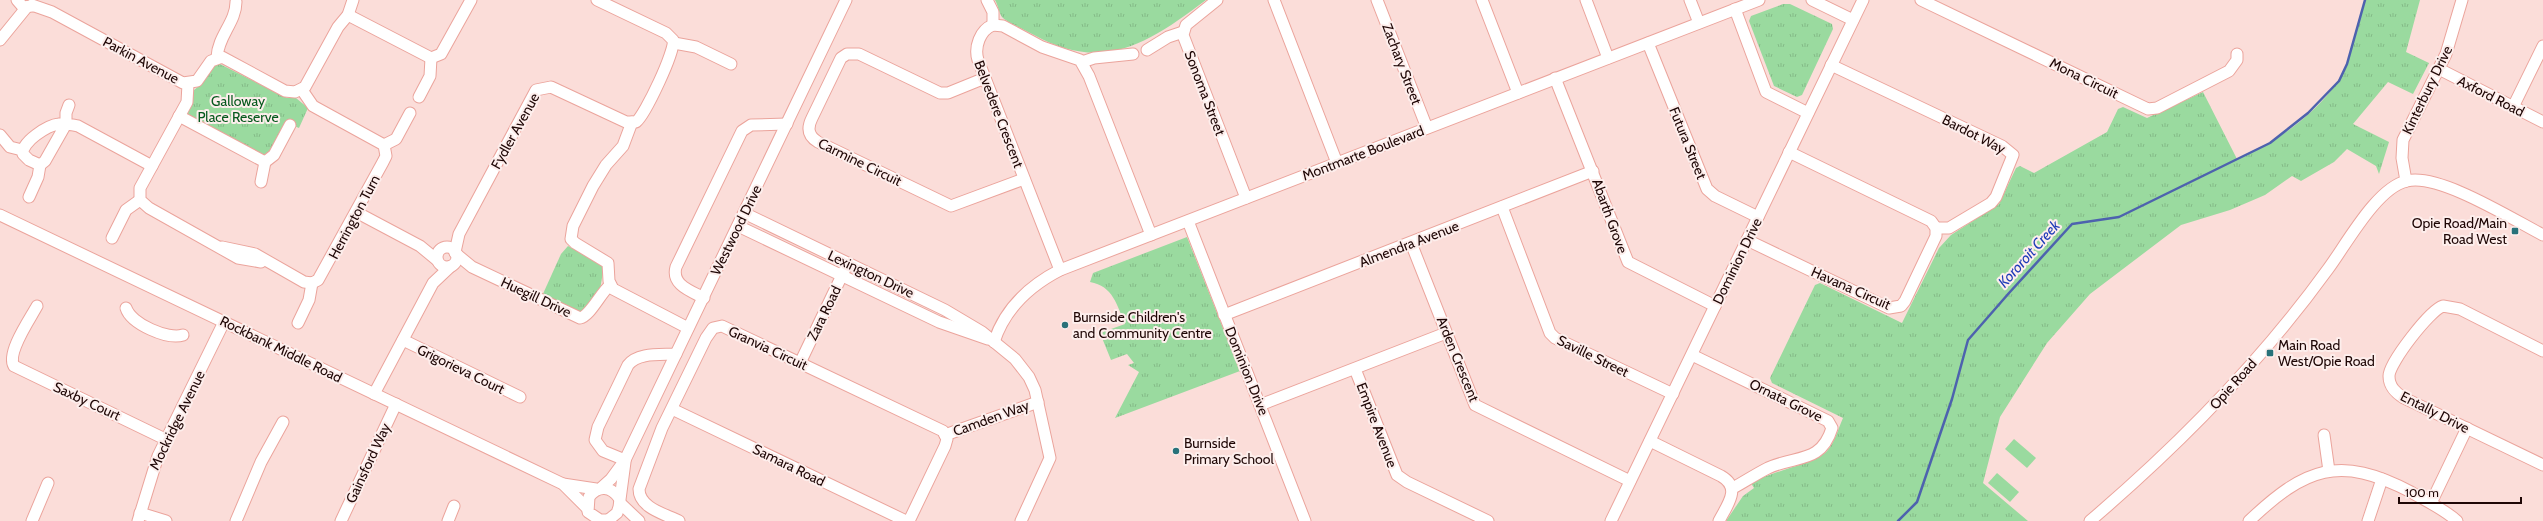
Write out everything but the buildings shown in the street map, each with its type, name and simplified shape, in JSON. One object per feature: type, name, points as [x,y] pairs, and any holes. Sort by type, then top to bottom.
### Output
[{"type":"street","points":[[235,1],[234,14],[220,41],[217,57],[226,58],[285,91],[295,92],[302,90],[338,27],[348,15],[353,0]]},
{"type":"street","points":[[348,15],[431,58],[442,54],[471,0]]},
{"type":"street","points":[[597,0],[666,33],[674,42],[696,47],[731,64]]},
{"type":"street","name":"Westwood Drive","points":[[599,489],[611,479],[625,460],[846,0]]},
{"type":"street","points":[[987,0],[993,12],[993,25],[1003,26],[1042,47],[1078,59],[1082,62],[1151,235]]},
{"type":"street","name":"Sonoma Street","points":[[1217,0],[1189,22],[1183,32],[1246,198]]},
{"type":"street","points":[[1274,0],[1337,163]]},
{"type":"street","name":"Zachary Street","points":[[1377,0],[1427,128]]},
{"type":"street","points":[[1482,0],[1518,93]]},
{"type":"street","points":[[1586,0],[1608,58]]},
{"type":"street","points":[[1690,0],[1699,23]]},
{"type":"street","name":"Montmarte Boulevard","points":[[994,342],[1003,321],[1022,295],[1040,281],[1060,270],[1759,0]]},
{"type":"street","points":[[1812,0],[1853,20]]},
{"type":"street","name":"Dominion Drive","points":[[1611,521],[1716,306],[1862,0]]},
{"type":"street","name":"Mona Circuit","points":[[1921,0],[2148,110],[2157,108],[2229,71],[2237,60],[2237,54]]},
{"type":"street","name":"Kinterbury Drive","points":[[2406,181],[2402,158],[2403,140],[2452,39],[2462,0]]},
{"type":"street","points":[[0,40],[28,3]]},
{"type":"street","name":"Parkin Avenue","points":[[28,3],[52,12],[188,84],[197,81],[207,64],[217,57]]},
{"type":"street","points":[[1735,9],[1766,92],[1808,113]]},
{"type":"street","name":"Belvedere Crescent","points":[[993,25],[984,32],[976,50],[985,78],[1060,270]]},
{"type":"street","points":[[1147,50],[1168,37],[1183,32]]},
{"type":"street","points":[[674,42],[672,53],[640,119],[632,122],[623,146],[606,165],[593,186],[570,233],[575,243],[608,263],[610,285],[613,289],[666,315],[672,321],[689,325]]},
{"type":"street","name":"Futura Street","points":[[1648,43],[1707,189],[1715,196],[1758,217]]},
{"type":"street","points":[[2513,107],[2543,46]]},
{"type":"street","name":"Carmine Circuit","points":[[985,78],[948,93],[940,93],[859,54],[847,54],[841,58],[809,123],[809,131],[813,139],[818,142],[951,206],[1024,179]]},
{"type":"street","points":[[1082,62],[1094,58],[1133,54]]},
{"type":"street","points":[[419,96],[430,76],[431,58]]},
{"type":"street","name":"Bardot Way","points":[[1831,65],[2002,146],[2013,155],[1996,197],[1991,203],[1949,228],[1936,228]]},
{"type":"street","name":"Axford Road","points":[[2438,69],[2543,122]]},
{"type":"street","name":"Abarth Grove","points":[[1556,78],[1628,262],[1716,306]]},
{"type":"street","points":[[188,84],[187,102],[140,188],[140,200],[149,208],[238,258],[270,264],[304,282],[312,283],[309,300],[298,323]]},
{"type":"street","name":"Fydler Avenue","points":[[455,252],[459,234],[533,95],[540,87],[551,87],[614,117],[632,122]]},
{"type":"street","points":[[302,90],[313,106],[384,145],[396,138],[410,113]]},
{"type":"street","points":[[29,197],[38,177],[40,165],[45,161],[66,124],[66,114],[70,105]]},
{"type":"street","points":[[179,116],[265,162]]},
{"type":"street","points":[[22,150],[26,144],[50,126],[66,124],[78,126],[152,166]]},
{"type":"street","points":[[704,298],[678,283],[675,277],[676,267],[742,130],[751,125],[787,124]]},
{"type":"street","points":[[261,182],[265,162],[274,155],[290,125]]},
{"type":"street","points":[[0,135],[10,147],[22,150]]},
{"type":"street","name":"Herrington Turn","points":[[312,283],[322,276],[384,162],[386,156],[384,145]]},
{"type":"street","points":[[22,150],[24,156],[40,165]]},
{"type":"street","points":[[1789,152],[1931,221],[1936,228]]},
{"type":"street","name":"Almendra Avenue","points":[[1224,315],[1593,171]]},
{"type":"street","points":[[2406,181],[2421,179],[2446,186],[2543,235]]},
{"type":"street","name":"Opie Road","points":[[2090,521],[2152,468],[2224,395],[2299,308],[2379,198],[2391,188],[2406,181]]},
{"type":"street","points":[[112,238],[126,210],[140,200]]},
{"type":"street","name":"Saville Street","points":[[1502,207],[1550,333],[1555,338],[1672,394]]},
{"type":"street","points":[[356,212],[420,246],[445,267],[452,266]]},
{"type":"street","name":"Lexington Drive","points":[[744,213],[945,310],[977,328],[1015,359],[1032,383],[1038,402],[1050,458],[1021,521]]},
{"type":"street","name":"Rockbank Middle Road","points":[[0,215],[563,484],[599,489]]},
{"type":"street","name":"Dominion Drive","points":[[1188,221],[1305,521]]},
{"type":"street","name":"Lexington Drive","points":[[738,226],[955,329],[994,342]]},
{"type":"street","name":"Havana Circuit","points":[[1747,240],[1889,308],[1896,308],[1905,302],[1936,236],[1936,228]]},
{"type":"street","name":"Fydler Avenue","points":[[442,249],[459,234]]},
{"type":"street","name":"Arden Crescent","points":[[1411,243],[1473,402],[1478,408],[1630,481]]},
{"type":"street","points":[[420,246],[442,249],[451,248],[455,252],[457,258],[452,266],[433,283]]},
{"type":"street","points":[[374,394],[433,283],[437,254],[442,249]]},
{"type":"street","name":"Huegill Drive","points":[[455,252],[472,267],[580,318],[589,314],[597,299],[610,285]]},
{"type":"street","name":"Zara Road","points":[[800,363],[848,264]]},
{"type":"street","name":"Huegill Drive","points":[[452,266],[472,267]]},
{"type":"street","name":"Saxby Court","points":[[37,306],[13,352],[12,362],[18,369],[165,439]]},
{"type":"street","name":"Entally Drive","points":[[2543,351],[2455,307],[2443,306],[2434,310],[2392,365],[2389,372],[2390,383],[2394,390],[2404,398],[2543,465]]},
{"type":"street","points":[[126,308],[131,318],[149,327],[172,337],[183,334]]},
{"type":"street","name":"Mockridge Avenue","points":[[139,517],[151,474],[165,439],[224,322]]},
{"type":"street","name":"Granvia Circuit","points":[[679,521],[645,504],[639,492],[645,472],[672,409],[706,338],[710,331],[717,326],[727,328],[939,429],[945,435]]},
{"type":"street","points":[[1260,405],[1446,334]]},
{"type":"street","name":"Grigorieva Court","points":[[403,340],[520,397]]},
{"type":"street","points":[[625,460],[603,451],[595,440],[598,427],[628,365],[633,359],[676,354]]},
{"type":"street","name":"Ornata Grove","points":[[1692,355],[1828,420],[1832,428],[1824,446],[1810,457],[1769,468],[1733,488]]},
{"type":"street","name":"Empire Avenue","points":[[1355,369],[1397,475],[1407,482],[1488,521]]},
{"type":"street","name":"Camden Way","points":[[945,435],[1038,402]]},
{"type":"street","name":"Gainsford Way","points":[[341,521],[396,404]]},
{"type":"street","name":"Samara Road","points":[[672,409],[906,521]]},
{"type":"street","points":[[236,521],[261,462],[283,422]]},
{"type":"street","points":[[2431,503],[2467,428]]},
{"type":"street","points":[[910,521],[945,446],[945,435]]},
{"type":"street","points":[[2324,435],[2329,471]]},
{"type":"street","points":[[1650,441],[1727,480],[1733,488],[1719,521]]},
{"type":"street","name":"Westwood Drive","points":[[620,500],[625,460]]},
{"type":"street","points":[[2249,521],[2281,491],[2295,482],[2308,476],[2329,471],[2357,471],[2382,478],[2431,503],[2457,521]]},
{"type":"street","points":[[2368,521],[2382,478]]},
{"type":"street","points":[[32,521],[48,483]]},
{"type":"street","name":"Rockbank Middle Road","points":[[563,484],[587,514]]},
{"type":"street","points":[[620,500],[617,513],[612,520],[600,520],[587,514],[589,497],[599,489],[612,490],[640,521]]},
{"type":"street","points":[[448,521],[454,506]]},
{"type":"street","points":[[139,517],[166,521]]},
{"type":"green space","points":[[995,0],[1206,0],[1165,29],[1145,40],[1125,48],[1104,52],[1083,52],[1059,46],[1012,24],[1002,17]]},
{"type":"green space","points":[[2365,0],[2420,0],[2406,52],[2429,63],[2413,94],[2388,82],[2353,124],[2389,142],[2379,174],[2376,166],[2347,149],[2334,162],[2301,181],[2292,176],[2265,195],[2230,210],[2181,225],[2090,294],[2047,343],[2000,417],[1983,483],[2028,521],[1726,521],[1743,496],[1754,488],[1751,483],[1813,460],[1827,451],[1834,440],[1843,418],[1772,383],[1770,378],[1815,285],[1820,283],[1902,323],[1939,248],[1951,235],[1999,204],[2016,168],[2020,166],[2034,173],[2107,132],[2118,109],[2123,107],[2147,118],[2203,92],[2237,159],[2252,152],[2285,133],[2300,121],[2315,108],[2339,80],[2346,65]]},
{"type":"green space","points":[[1783,4],[1790,4],[1832,24],[1833,29],[1802,95],[1797,97],[1774,86],[1749,21],[1751,16]]},
{"type":"green space","name":"Galloway Place Reserve","points":[[218,63],[287,98],[296,98],[308,108],[299,128],[287,123],[272,152],[264,158],[187,115],[193,91],[201,84],[211,68]]},
{"type":"green space","points":[[1187,237],[1240,371],[1115,418],[1139,372],[1128,365],[1134,363],[1127,354],[1111,360],[1100,333],[1125,324],[1113,297],[1109,292],[1098,284],[1090,282],[1093,273]]},
{"type":"green space","points":[[568,246],[604,266],[600,290],[586,311],[577,313],[542,296],[561,254]]},
{"type":"green space","points":[[2014,439],[2036,458],[2027,468],[2005,449]]},
{"type":"green space","points":[[1997,473],[2019,492],[2010,502],[1988,483]]},
{"type":"waterway","name":"Kororoit Creek","points":[[1898,521],[1917,502],[1952,399],[1968,340],[2009,293],[2072,224],[2119,217],[2270,143],[2308,113],[2339,81],[2347,64],[2365,0]]},
{"type":"place","name":"Opie Road/Main Road West","points":[[2515,231]]},
{"type":"place","name":"Burnside Children's and Community Centre","points":[[1065,325]]},
{"type":"place","name":"Main Road West/Opie Road","points":[[2270,353]]},
{"type":"place","name":"Burnside Primary School","points":[[1176,451]]}]
